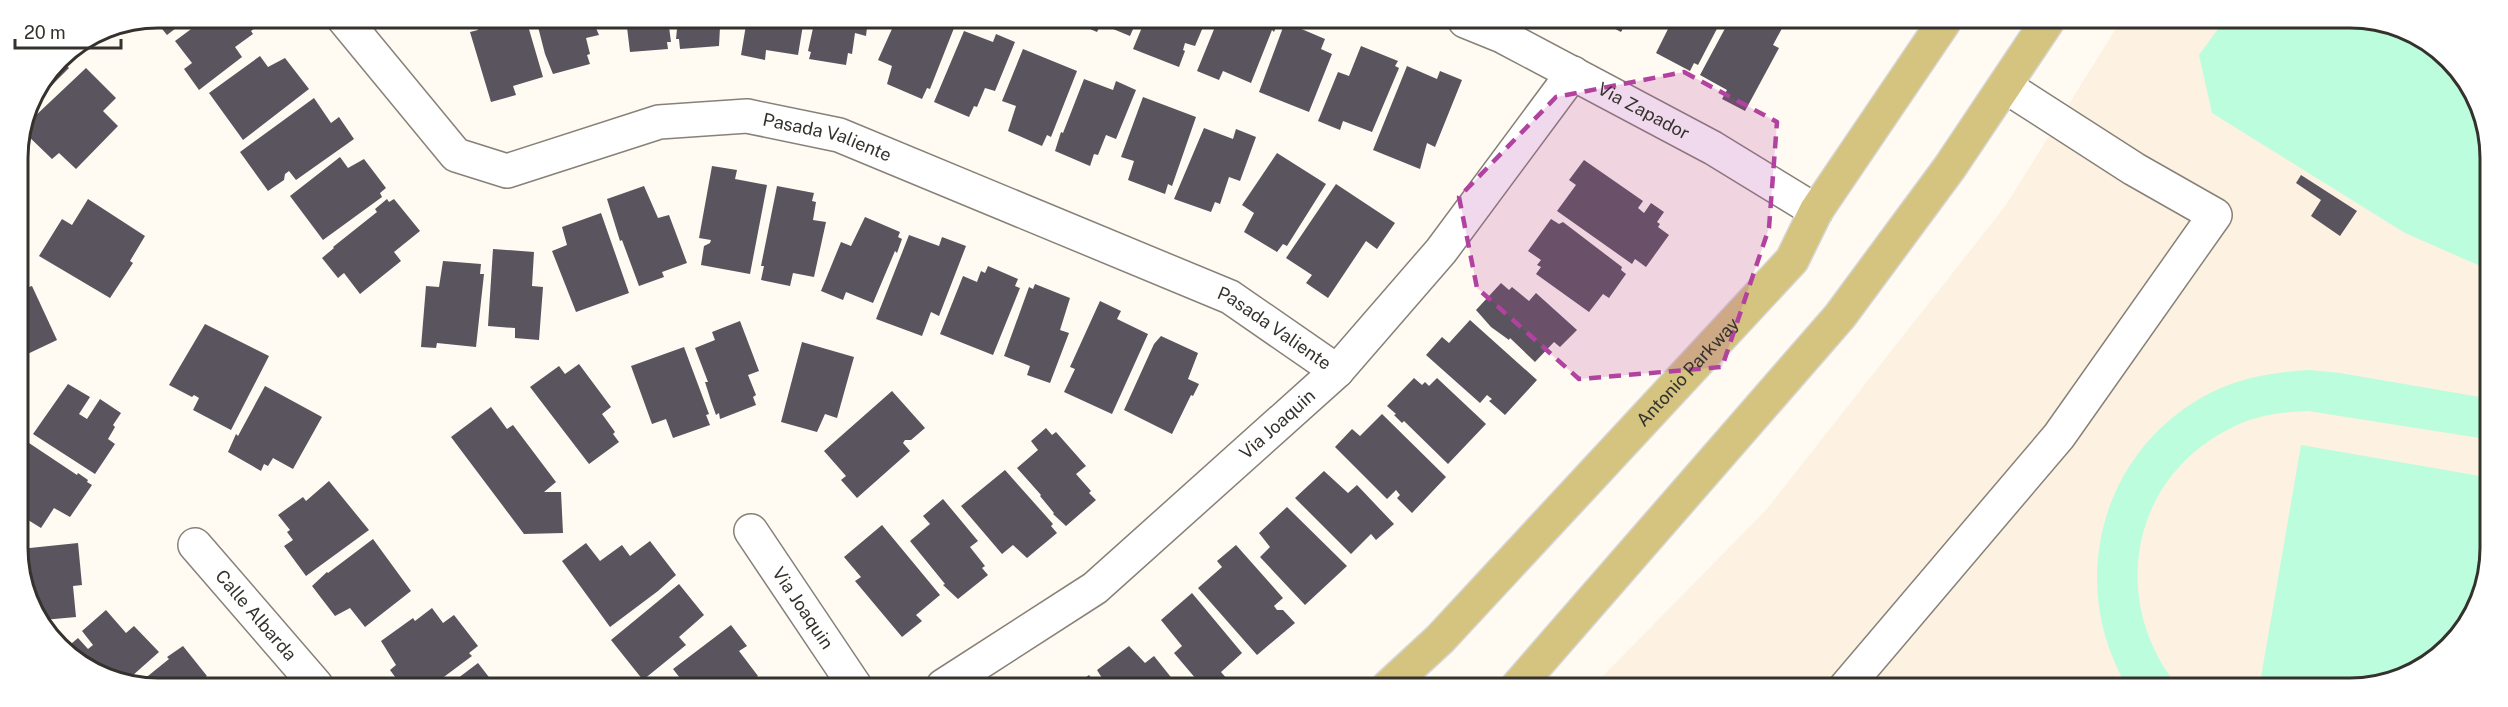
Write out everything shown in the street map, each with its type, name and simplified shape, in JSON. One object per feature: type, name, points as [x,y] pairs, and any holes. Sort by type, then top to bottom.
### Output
[{"type":"main road","name":"Antonio Parkway","points":[[1398,678],[1440,639],[1792,260],[1816,211],[1940,28]]},
{"type":"main road","points":[[1524,678],[1840,316],[1950,167],[2043,28]]},
{"type":"street","name":"Pasada Valiente","points":[[351,28],[456,155],[507,171],[659,122],[747,116],[839,135],[1230,297],[1337,371]]},
{"type":"street","name":"Via Zapador","points":[[1482,28],[1502,36],[1713,148],[1816,211]]},
{"type":"street","name":"Via Joaquin","points":[[955,678],[1095,588],[1337,371],[1441,251],[1573,73]]},
{"type":"street","points":[[1853,678],[2059,436],[2215,215],[2134,169],[2005,86]]},
{"type":"street","name":"Via Joaquin","points":[[751,531],[850,678]]},
{"type":"street","name":"Calle Albarda","points":[[195,545],[310,678]]},
{"type":"highlighted area","points":[[1684,72],[1777,122],[1769,228],[1722,367],[1579,379],[1477,288],[1459,197],[1556,97]]},
{"type":"shaded area","points":[[2116,28],[2350,28],[2399,38],[2429,55],[2453,79],[2470,109],[2477,133],[2480,158],[2480,548],[2470,598],[2458,621],[2447,634],[2422,657],[2399,669],[2358,678],[1601,678],[1766,510],[2006,205]]},
{"type":"green space","points":[[2219,28],[2350,28],[2399,38],[2429,55],[2453,79],[2470,109],[2477,133],[2480,158],[2480,266],[2405,233],[2212,113],[2199,55]]},
{"type":"green space","points":[[2309,370],[2340,373],[2480,397],[2480,438],[2308,411],[2277,414],[2248,421],[2229,429],[2195,451],[2169,479],[2151,511],[2140,546],[2138,582],[2143,619],[2157,655],[2172,678],[2123,678],[2109,647],[2099,605],[2098,563],[2105,522],[2120,483],[2143,447],[2174,416],[2212,392],[2259,376]]},
{"type":"green space","points":[[2301,445],[2480,476],[2480,548],[2475,582],[2470,598],[2458,621],[2435,646],[2422,657],[2399,669],[2375,676],[2261,678]]},
{"type":"building","points":[[161,28],[176,28],[167,35]]},
{"type":"building","points":[[193,28],[255,28],[251,31],[253,34],[235,47],[242,57],[199,90],[184,69],[192,63],[175,41]]},
{"type":"building","points":[[477,28],[529,28],[543,77],[513,86],[516,95],[491,102],[470,32],[478,30]]},
{"type":"building","points":[[538,28],[596,28],[599,35],[586,38],[590,64],[553,74]]},
{"type":"building","points":[[627,28],[669,28],[671,42],[667,42],[668,49],[630,52]]},
{"type":"building","points":[[677,28],[720,28],[719,46],[680,49],[679,39],[676,39]]},
{"type":"building","points":[[746,28],[802,28],[798,55],[766,50],[765,60],[741,55]]},
{"type":"building","points":[[813,28],[867,28],[866,36],[855,33],[852,54],[848,53],[846,65],[809,59],[811,52],[808,51]]},
{"type":"building","points":[[892,28],[954,28],[930,89],[927,88],[922,99],[887,84],[892,66],[878,60]]},
{"type":"building","points":[[1088,28],[1099,28],[1097,32]]},
{"type":"building","points":[[1111,28],[1134,28],[1130,36]]},
{"type":"building","points":[[1142,28],[1203,28],[1195,46],[1185,43],[1183,50],[1185,51],[1179,67],[1133,49]]},
{"type":"building","points":[[1215,28],[1276,28],[1274,32],[1272,30],[1251,83],[1223,71],[1219,80],[1197,71]]},
{"type":"building","points":[[1283,28],[1299,28],[1325,39],[1321,49],[1332,54],[1309,112],[1259,92]]},
{"type":"building","points":[[1668,28],[1717,28],[1698,65],[1694,63],[1690,71],[1656,53]]},
{"type":"building","points":[[1725,28],[1782,28],[1773,45],[1779,48],[1745,111],[1722,99],[1727,90],[1700,75]]},
{"type":"building","points":[[964,31],[993,42],[996,34],[1015,42],[995,91],[985,88],[977,107],[974,106],[969,117],[934,102]]},
{"type":"building","points":[[1361,46],[1398,61],[1395,66],[1399,68],[1372,132],[1343,121],[1340,130],[1318,121],[1338,72],[1349,76]]},
{"type":"building","points":[[1023,49],[1077,71],[1051,137],[1047,135],[1042,146],[1008,131],[1016,106],[1002,101]]},
{"type":"building","points":[[260,56],[268,67],[285,58],[309,89],[243,140],[209,93]]},
{"type":"building","points":[[68,66],[69,68],[50,86],[61,73]]},
{"type":"building","points":[[1407,66],[1437,79],[1440,71],[1462,80],[1435,147],[1427,143],[1420,169],[1373,150]]},
{"type":"building","points":[[86,68],[116,98],[103,111],[118,126],[76,169],[59,153],[52,159],[31,138],[36,115]]},
{"type":"building","points":[[1084,79],[1113,90],[1116,81],[1136,90],[1116,139],[1106,135],[1098,155],[1094,154],[1090,166],[1055,151]]},
{"type":"building","points":[[1143,97],[1196,117],[1172,186],[1168,184],[1165,194],[1128,180],[1134,161],[1121,157]]},
{"type":"building","points":[[314,98],[331,123],[339,117],[354,139],[296,180],[289,171],[285,174],[284,180],[268,191],[240,152]]},
{"type":"building","points":[[1204,128],[1233,139],[1236,129],[1256,137],[1240,181],[1229,177],[1220,204],[1215,202],[1211,212],[1174,199]]},
{"type":"building","points":[[1277,153],[1326,184],[1287,246],[1283,244],[1277,252],[1244,232],[1254,213],[1242,205]]},
{"type":"building","points":[[340,157],[348,168],[364,159],[386,188],[380,193],[382,197],[323,240],[290,196]]},
{"type":"building","points":[[1584,160],[1643,201],[1638,208],[1644,213],[1651,203],[1664,212],[1657,222],[1660,224],[1658,227],[1669,235],[1646,267],[1635,259],[1632,264],[1557,211],[1576,185],[1569,180]]},
{"type":"building","points":[[712,166],[737,170],[735,179],[767,185],[750,274],[701,265],[704,246],[711,240],[699,238]]},
{"type":"building","points":[[2301,175],[2357,211],[2340,236],[2311,216],[2321,200],[2296,183]]},
{"type":"building","points":[[1336,184],[1395,223],[1377,249],[1366,241],[1328,298],[1306,283],[1312,275],[1286,258]]},
{"type":"building","points":[[644,186],[658,218],[669,215],[687,263],[662,272],[664,277],[639,286],[622,240],[620,241],[607,199]]},
{"type":"building","points":[[777,186],[814,193],[812,201],[816,202],[813,220],[826,222],[814,277],[793,273],[790,286],[761,280],[764,266],[761,266]]},
{"type":"building","points":[[88,199],[145,236],[130,261],[133,263],[110,298],[39,256],[62,219],[72,225]]},
{"type":"building","points":[[387,199],[389,202],[394,199],[420,231],[394,252],[401,261],[360,294],[344,273],[338,278],[322,258],[377,212],[375,209]]},
{"type":"building","points":[[601,213],[629,293],[576,312],[552,251],[567,245],[562,227]]},
{"type":"building","points":[[865,217],[900,232],[898,237],[902,239],[873,303],[846,292],[843,300],[821,291],[841,242],[851,246]]},
{"type":"building","points":[[1551,219],[1559,224],[1563,222],[1622,267],[1621,270],[1626,274],[1609,298],[1603,294],[1589,312],[1536,274],[1541,267],[1537,265],[1541,260],[1528,251]]},
{"type":"building","points":[[909,235],[939,246],[942,237],[966,246],[939,316],[931,312],[922,336],[876,319]]},
{"type":"building","points":[[493,249],[534,252],[532,286],[543,287],[539,340],[515,338],[515,328],[488,326]]},
{"type":"building","points":[[443,261],[481,264],[480,274],[484,274],[476,347],[437,343],[436,348],[421,347],[426,286],[439,287]]},
{"type":"building","points":[[988,266],[1018,279],[1015,286],[1020,288],[993,355],[940,334],[963,276],[977,282],[981,271],[985,273]]},
{"type":"building","points":[[1501,283],[1509,290],[1512,287],[1529,301],[1536,293],[1577,330],[1560,347],[1554,342],[1535,362],[1510,338],[1509,340],[1491,327],[1476,310]]},
{"type":"building","points":[[1035,284],[1070,298],[1060,330],[1069,333],[1050,383],[1027,375],[1030,366],[1004,356],[1029,287],[1033,289]]},
{"type":"building","points":[[32,286],[57,340],[28,354],[29,287]]},
{"type":"building","points":[[1100,301],[1121,311],[1117,319],[1148,334],[1112,414],[1064,392],[1075,369],[1070,367]]},
{"type":"building","points":[[1470,320],[1537,380],[1505,415],[1489,401],[1492,399],[1487,395],[1480,403],[1426,355],[1442,337],[1449,343]]},
{"type":"building","points":[[740,321],[759,371],[748,375],[756,395],[753,397],[756,405],[720,419],[711,401],[705,382],[708,382],[695,348],[715,340],[712,332]]},
{"type":"building","points":[[205,324],[269,356],[231,430],[193,410],[199,398],[194,395],[192,397],[169,385]]},
{"type":"building","points":[[1161,336],[1198,353],[1188,379],[1199,384],[1193,396],[1191,395],[1172,434],[1124,410],[1154,344]]},
{"type":"building","points":[[802,342],[854,357],[837,418],[825,414],[817,432],[781,422]]},
{"type":"building","points":[[684,347],[709,414],[706,415],[710,425],[673,438],[666,419],[652,424],[631,366]]},
{"type":"building","points":[[579,364],[611,407],[602,414],[619,442],[589,464],[530,387],[559,366],[565,374]]},
{"type":"building","points":[[1414,378],[1422,385],[1425,382],[1429,386],[1437,378],[1486,424],[1448,464],[1404,421],[1402,423],[1387,406]]},
{"type":"building","points":[[68,384],[90,397],[79,414],[87,419],[100,399],[121,413],[108,439],[115,444],[95,474],[33,434]]},
{"type":"building","points":[[265,386],[322,417],[293,469],[273,458],[268,466],[264,464],[261,471],[228,452],[236,434],[238,436]]},
{"type":"building","points":[[892,391],[925,428],[911,440],[905,440],[903,443],[910,451],[857,498],[841,480],[846,476],[824,451]]},
{"type":"building","points":[[491,407],[507,429],[513,425],[556,482],[544,492],[561,492],[563,533],[524,534],[451,437]]},
{"type":"building","points":[[1382,414],[1446,477],[1412,513],[1397,498],[1400,495],[1396,490],[1387,499],[1335,447],[1352,429],[1360,436]]},
{"type":"building","points":[[1046,428],[1052,435],[1056,432],[1086,466],[1076,474],[1096,500],[1066,526],[1053,514],[1041,495],[1017,468],[1038,450],[1031,441]]},
{"type":"building","points":[[28,444],[77,475],[78,473],[92,485],[70,517],[54,508],[41,528],[28,520]]},
{"type":"building","points":[[1005,470],[1053,524],[1051,526],[1057,533],[1027,558],[1013,545],[1002,554],[961,506]]},
{"type":"building","points":[[1324,471],[1348,493],[1357,485],[1394,524],[1376,540],[1371,534],[1351,554],[1295,498]]},
{"type":"building","points":[[329,481],[369,530],[306,576],[284,546],[293,540],[287,532],[290,530],[278,515],[303,497],[306,501]]},
{"type":"building","points":[[943,499],[978,541],[970,547],[985,566],[982,568],[988,575],[958,599],[943,585],[945,584],[910,541],[930,524],[923,516]]},
{"type":"building","points":[[1287,507],[1347,566],[1305,605],[1260,557],[1270,547],[1259,533]]},
{"type":"building","points":[[882,525],[940,595],[916,615],[922,621],[902,637],[855,581],[861,577],[844,557]]},
{"type":"building","points":[[373,539],[411,591],[365,627],[350,608],[335,616],[312,586],[327,572]]},
{"type":"building","points":[[650,541],[676,575],[610,627],[562,561],[586,543],[600,561],[622,545],[630,556]]},
{"type":"building","points":[[78,543],[82,585],[73,586],[76,617],[49,619],[35,590],[28,548]]},
{"type":"building","points":[[1236,545],[1283,598],[1274,606],[1277,610],[1283,610],[1295,623],[1257,655],[1198,588],[1222,567],[1217,561]]},
{"type":"building","points":[[679,584],[704,615],[679,637],[686,645],[645,678],[641,678],[611,640]]},
{"type":"building","points":[[1192,593],[1242,653],[1221,672],[1226,678],[1195,678],[1174,653],[1182,646],[1161,620]]},
{"type":"building","points":[[432,608],[443,623],[454,615],[478,646],[469,653],[472,656],[442,678],[396,678],[390,670],[396,665],[381,641],[413,618],[415,621]]},
{"type":"building","points":[[106,610],[126,633],[134,626],[159,652],[133,675],[117,672],[86,657],[71,644],[78,638],[88,649],[93,645],[82,631]]},
{"type":"building","points":[[731,625],[747,646],[739,651],[758,676],[756,678],[680,678],[673,669]]},
{"type":"building","points":[[183,646],[207,676],[204,678],[146,677],[169,659],[167,657]]},
{"type":"building","points":[[1129,646],[1145,663],[1154,656],[1172,678],[1102,678],[1097,670]]},
{"type":"building","points":[[478,663],[490,678],[458,678]]}]
